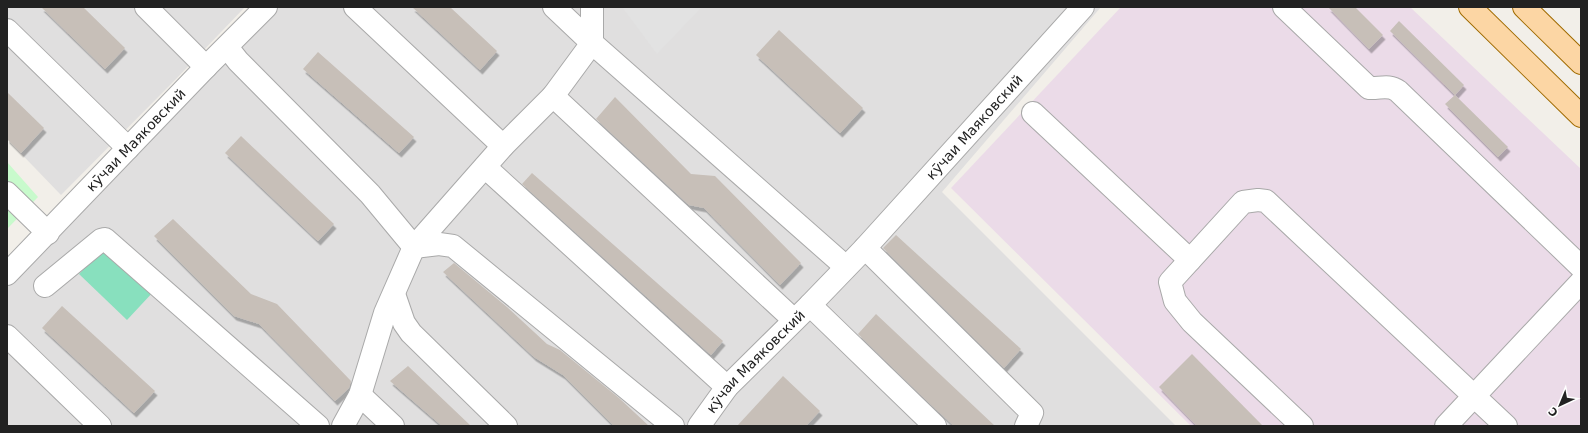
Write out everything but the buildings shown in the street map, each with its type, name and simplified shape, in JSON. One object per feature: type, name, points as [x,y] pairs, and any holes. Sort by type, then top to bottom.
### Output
[{"type":"main road","points":[[1470,7],[1581,116]]},
{"type":"main road","points":[[1524,7],[1581,63]]},
{"type":"street","points":[[146,7],[206,67]]},
{"type":"street","name":"кӯчаи Маяковский","points":[[7,274],[206,67],[266,7]]},
{"type":"street","points":[[354,7],[503,146]]},
{"type":"street","points":[[554,7],[592,43],[846,267]]},
{"type":"street","points":[[343,426],[360,395],[385,312],[414,247],[503,146],[553,96],[592,43],[592,7]]},
{"type":"street","name":"кӯчаи Маяковский","points":[[699,426],[727,387],[865,248],[1083,7]]},
{"type":"street","points":[[1284,7],[1369,88],[1394,88],[1581,266]]},
{"type":"street","points":[[7,30],[128,148]]},
{"type":"street","points":[[227,47],[238,61],[370,194],[414,247]]},
{"type":"street","points":[[553,96],[794,320]]},
{"type":"street","points":[[1033,113],[1190,260]]},
{"type":"street","points":[[485,167],[727,387]]},
{"type":"street","points":[[7,193],[48,233]]},
{"type":"street","points":[[1302,426],[1192,322],[1175,301],[1170,282],[1243,202],[1266,200],[1506,426]]},
{"type":"street","points":[[46,286],[101,240],[105,239],[318,426]]},
{"type":"street","points":[[414,247],[439,244],[453,246],[673,426]]},
{"type":"street","points":[[865,248],[1032,413],[1026,426]]},
{"type":"street","points":[[1446,426],[1581,282]]},
{"type":"street","points":[[394,294],[404,323],[411,333],[506,426]]},
{"type":"street","points":[[810,304],[935,426]]},
{"type":"street","points":[[7,336],[100,426]]},
{"type":"street","points":[[360,395],[393,426]]},
{"type":"shaded area","points":[[7,7],[245,7],[61,195],[7,139]]},
{"type":"shaded area","points":[[277,7],[1101,7],[942,192],[1176,426],[7,426],[7,287]]},
{"type":"shaded area","points":[[622,7],[702,7],[657,54]]},
{"type":"shaded area","points":[[1121,7],[1410,7],[1581,169],[1581,426],[1191,426],[951,188]]},
{"type":"green space","points":[[7,162],[38,197],[7,229]]},
{"type":"green space","points":[[106,245],[154,291],[127,320],[79,274]]}]
